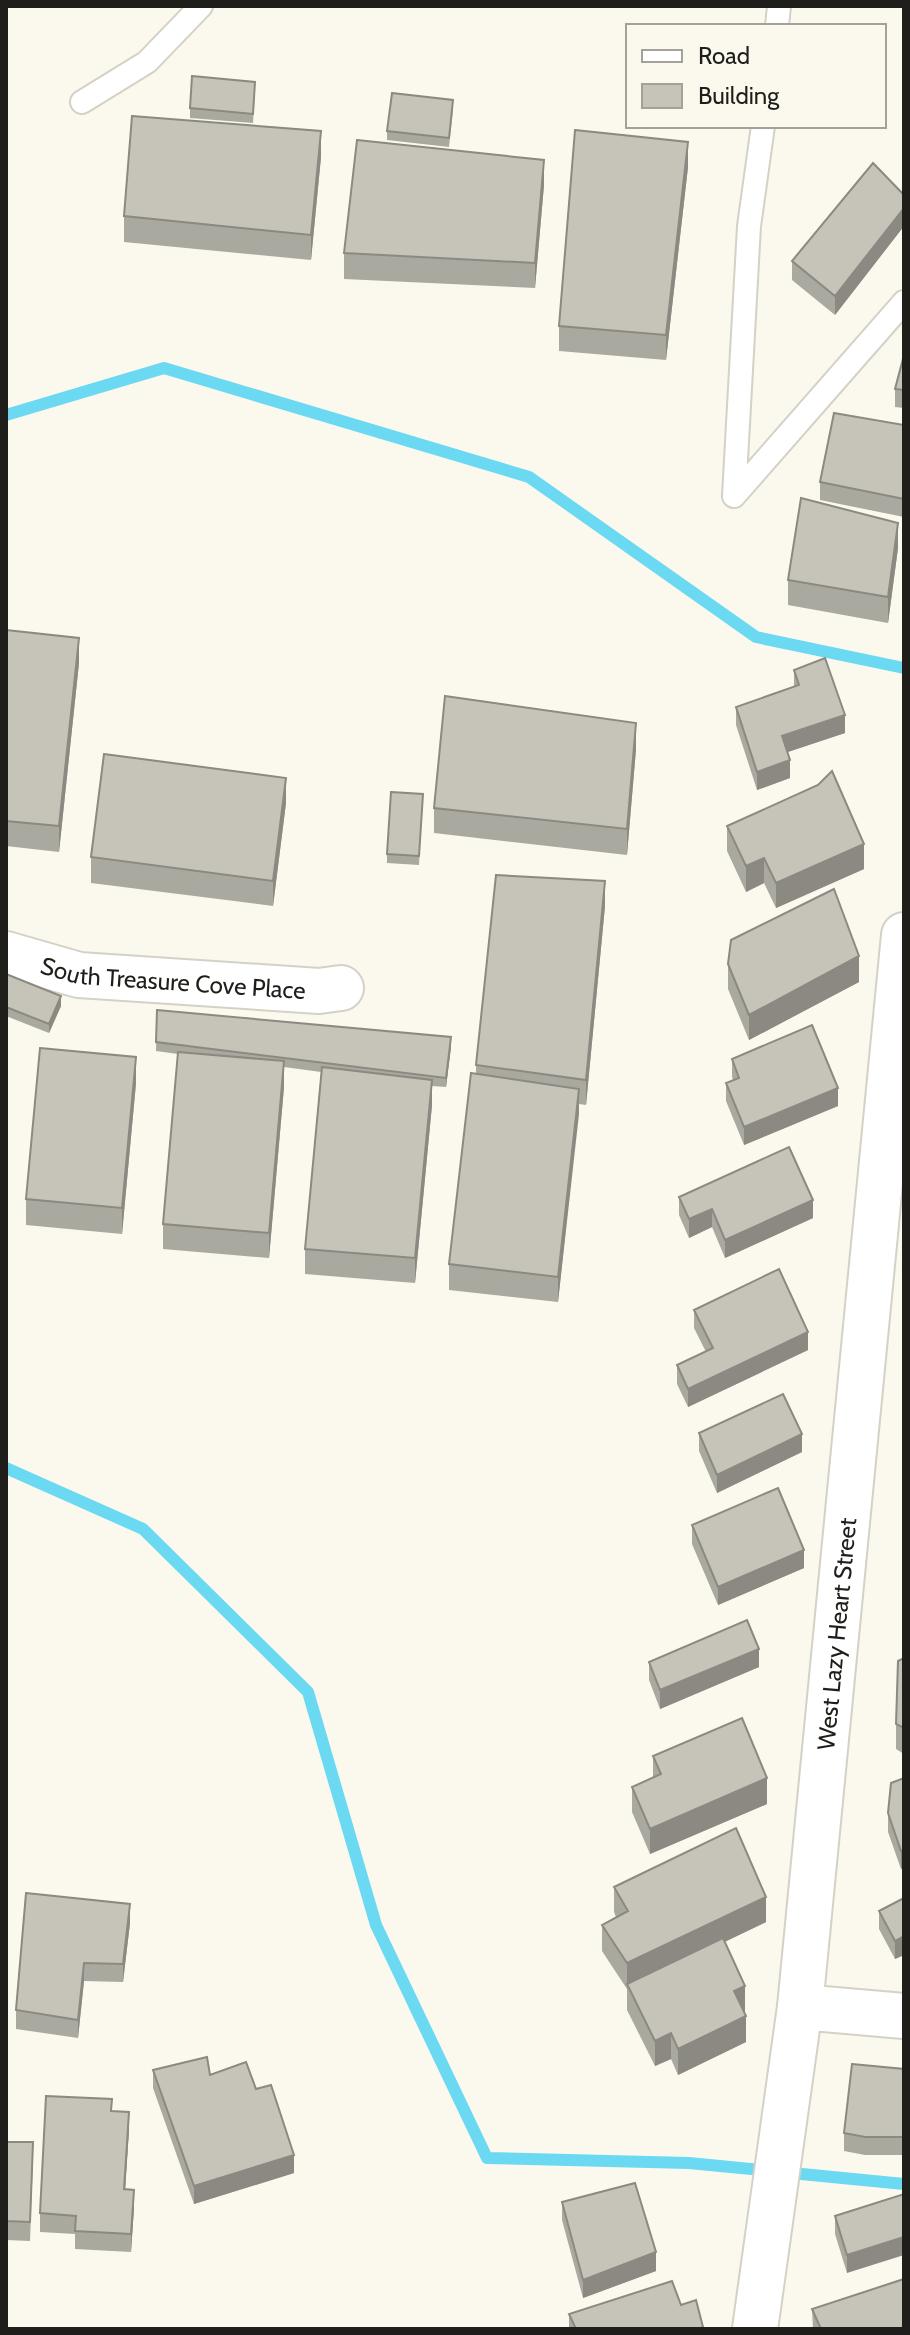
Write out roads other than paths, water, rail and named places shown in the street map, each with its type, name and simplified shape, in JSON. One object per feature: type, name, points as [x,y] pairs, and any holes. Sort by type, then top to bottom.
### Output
[{"type":"street","name":"West Lazy Heart Street","points":[[755,2329],[800,2007],[904,935]]},
{"type":"street","name":"South Treasure Cove Place","points":[[6,954],[79,975],[319,991],[341,988]]},
{"type":"street","points":[[800,2007],[904,2016]]},
{"type":"lane","points":[[82,102],[147,62],[201,6]]},
{"type":"lane","points":[[763,128],[749,226],[734,496],[904,302]]},
{"type":"waterway","points":[[6,415],[164,368],[529,477],[756,637],[904,668]]},
{"type":"waterway","points":[[6,1468],[143,1529],[308,1692],[376,1925],[487,2158],[689,2163],[904,2184]]}]
